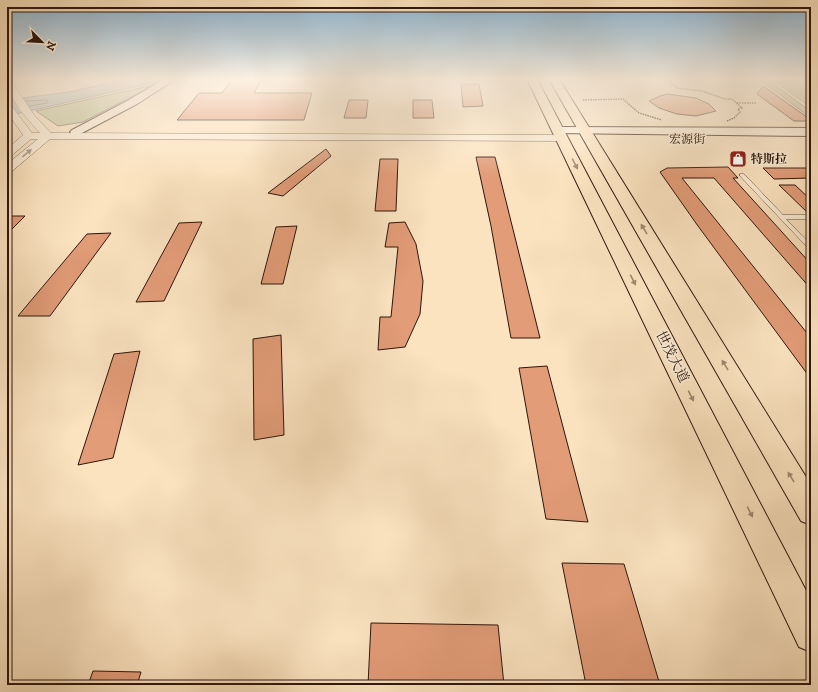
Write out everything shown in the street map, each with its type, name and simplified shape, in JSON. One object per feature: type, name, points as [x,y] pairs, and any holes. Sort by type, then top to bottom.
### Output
[{"type":"main road","points":[[80,133],[118,111]]},
{"type":"main road","name":"世茂大道","points":[[548,111],[811,635]]},
{"type":"main road","points":[[574,111],[811,511]]},
{"type":"main road","name":"宏源街","points":[[588,135],[811,132]]},
{"type":"main road","name":"宏源街","points":[[560,134],[811,140]]},
{"type":"street","points":[[10,111],[29,136]]},
{"type":"street","points":[[26,111],[48,136]]},
{"type":"street","points":[[7,170],[48,136],[80,133],[560,134]]},
{"type":"street","points":[[7,154],[29,136],[560,134]]},
{"type":"lane","points":[[742,175],[811,248]]},
{"type":"lane","points":[[781,216],[811,217]]},
{"type":"path","points":[[638,111],[666,120]]},
{"type":"path","points":[[723,121],[738,114],[740,111]]},
{"type":"green space","points":[[36,111],[104,111],[83,122],[58,126]]},
{"type":"green space","points":[[802,111],[811,111],[811,118]]},
{"type":"water","points":[[7,111],[28,111],[7,116]]},
{"type":"building","points":[[184,111],[307,111],[304,120],[177,120]]},
{"type":"building","points":[[346,111],[367,111],[366,118],[344,118]]},
{"type":"building","points":[[413,111],[433,111],[434,118],[413,118]]},
{"type":"building","points":[[669,111],[715,111],[696,116],[677,114]]},
{"type":"building","points":[[781,111],[799,111],[811,120],[811,121],[794,121]]},
{"type":"building","points":[[326,149],[331,156],[283,196],[268,193]]},
{"type":"building","points":[[476,157],[495,157],[540,338],[511,338],[491,226]]},
{"type":"building","points":[[380,159],[398,159],[396,211],[375,211]]},
{"type":"building","points":[[728,167],[738,178],[733,178],[811,264],[811,289],[714,178],[682,178],[811,338],[811,379],[660,172],[667,168]]},
{"type":"building","points":[[763,168],[811,168],[811,178],[774,179]]},
{"type":"building","points":[[779,185],[795,185],[811,200],[811,214],[809,214]]},
{"type":"building","points":[[7,216],[25,216],[7,234]]},
{"type":"building","points":[[202,222],[164,301],[136,302],[179,223]]},
{"type":"building","points":[[405,222],[416,244],[423,281],[420,314],[405,347],[378,350],[380,317],[391,317],[398,247],[385,247],[389,223]]},
{"type":"building","points":[[297,226],[283,284],[261,284],[276,227]]},
{"type":"building","points":[[111,233],[50,316],[18,316],[87,234]]},
{"type":"building","points":[[281,335],[284,435],[254,440],[253,339]]},
{"type":"building","points":[[140,351],[113,458],[78,465],[114,354]]},
{"type":"building","points":[[547,366],[588,522],[546,519],[519,368]]},
{"type":"building","points":[[562,563],[624,564],[660,685],[586,685]]},
{"type":"building","points":[[371,623],[498,625],[504,685],[368,685]]},
{"type":"building","points":[[93,671],[141,672],[137,685],[88,685]]},
{"type":"place","name":"特斯拉","points":[[738,159]]}]
